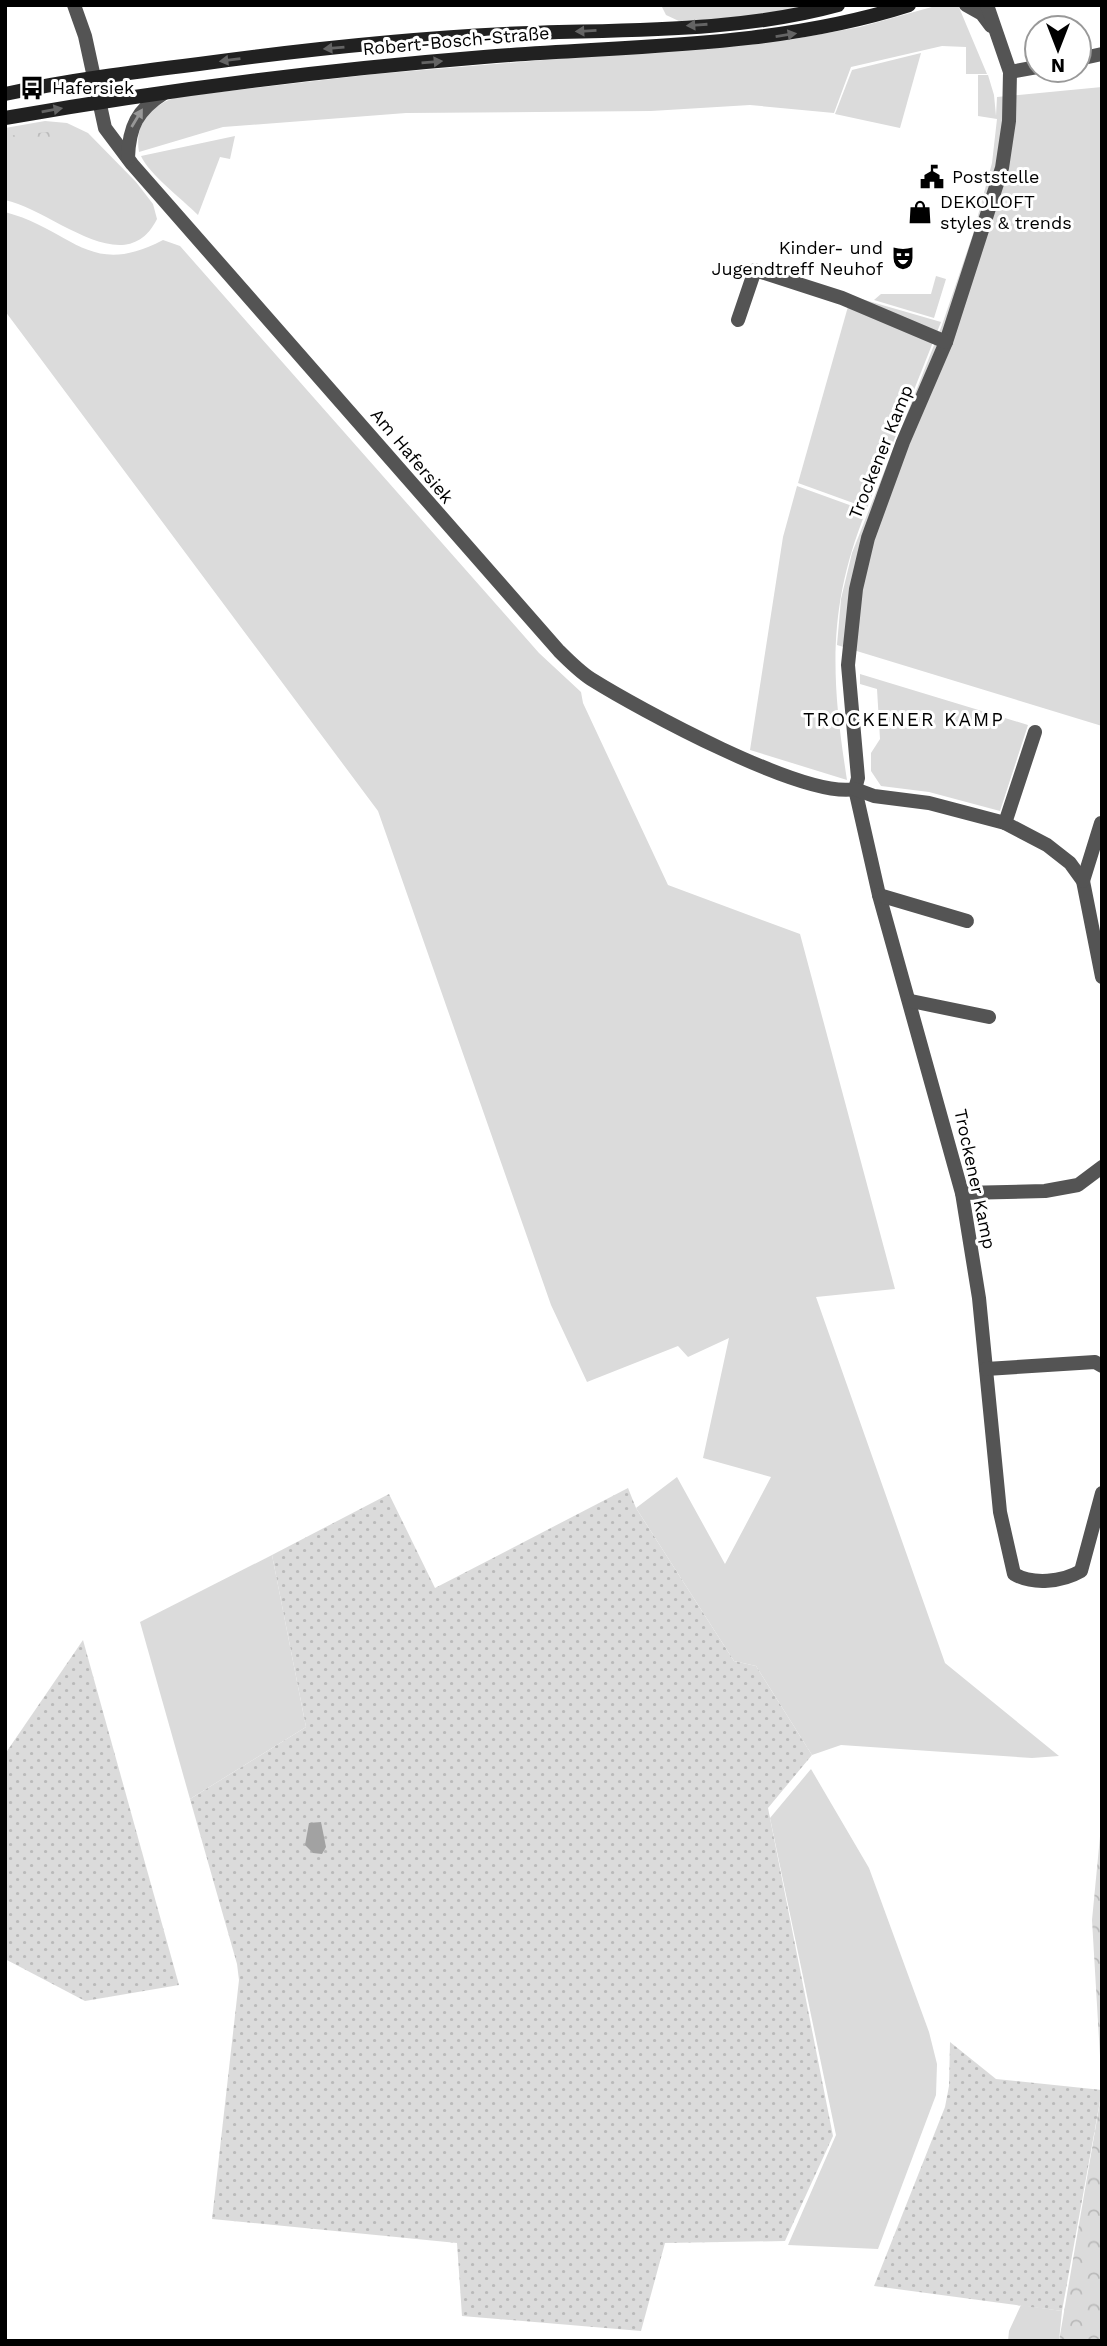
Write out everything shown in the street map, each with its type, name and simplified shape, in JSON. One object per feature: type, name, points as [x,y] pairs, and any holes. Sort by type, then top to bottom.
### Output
[{"type":"main road","name":"Robert-Bosch-Straße","points":[[5,94],[298,51],[502,34],[708,24],[767,18],[838,5]]},
{"type":"main road","name":"Robert-Bosch-Straße","points":[[5,118],[167,91],[484,57],[772,37],[827,28],[909,5]]},
{"type":"street","name":"Am Hafersiek","points":[[74,5],[85,36],[105,128],[128,158],[530,622],[589,677],[731,755],[827,788],[845,791],[855,789],[874,796],[929,803],[1005,822],[1047,845],[1070,863],[1083,881]]},
{"type":"street","name":"Trockener Kamp","points":[[966,5],[982,15],[997,32]]},
{"type":"street","name":"Trockener Kamp","points":[[987,5],[1010,72],[1009,121],[1002,168],[946,342],[875,513],[856,589],[849,665],[858,778],[855,789],[880,895],[962,1193],[979,1298],[1000,1512],[1014,1574],[1024,1580],[1039,1580],[1069,1578],[1081,1572],[1102,1493]]},
{"type":"street","points":[[1010,72],[1023,70]]},
{"type":"street","points":[[128,158],[129,133],[138,114],[167,91]]},
{"type":"street","points":[[738,320],[755,270],[842,298],[946,342]]},
{"type":"street","points":[[1005,822],[1035,732]]},
{"type":"street","points":[[1101,823],[1083,881],[1102,977]]},
{"type":"street","points":[[880,895],[967,921]]},
{"type":"street","points":[[911,1001],[989,1017]]},
{"type":"street","points":[[962,1193],[1045,1191],[1078,1185],[1102,1167]]},
{"type":"street","points":[[986,1369],[1095,1362],[1102,1366]]},
{"type":"green space","points":[[661,5],[818,5],[748,16],[681,22],[666,15]]},
{"type":"green space","points":[[939,5],[958,5],[987,74],[966,74],[966,47],[942,46],[851,67],[834,113],[750,105],[651,111],[406,113],[223,127],[139,152],[139,133],[146,117],[159,105],[177,97],[375,74],[794,39],[860,27]]},
{"type":"green space","points":[[921,53],[900,128],[835,114],[852,70]]},
{"type":"green space","points":[[978,75],[988,75],[996,116],[997,97],[1102,87],[1102,726],[837,645],[841,599],[852,553],[942,325],[973,234],[992,163],[997,119],[978,116]]},
{"type":"green space","points":[[45,121],[67,123],[88,133],[136,182],[153,204],[157,219],[143,237],[127,244],[108,244],[5,200],[5,128]]},
{"type":"green space","points":[[49,132],[69,135],[67,141],[5,146],[5,136]]},
{"type":"green space","points":[[235,136],[230,159],[220,157],[198,215],[158,178],[141,156]]},
{"type":"green space","points":[[5,212],[98,253],[117,255],[138,251],[163,240],[180,246],[539,653],[581,692],[583,703],[668,885],[800,934],[895,1289],[816,1297],[945,1663],[1059,1756],[1032,1758],[841,1745],[812,1755],[756,1666],[734,1661],[636,1508],[677,1477],[725,1564],[771,1477],[703,1458],[729,1338],[688,1357],[678,1346],[587,1382],[551,1305],[378,811],[5,311]]},
{"type":"green space","points":[[936,276],[946,279],[934,318],[874,300],[881,294],[931,294]]},
{"type":"green space","points":[[851,296],[941,322],[867,508],[798,483]]},
{"type":"green space","points":[[797,486],[866,511],[844,580],[836,644],[838,709],[847,780],[750,750],[783,537]]},
{"type":"green space","points":[[860,674],[1028,725],[1000,811],[929,792],[881,786],[871,771],[871,753],[880,739],[877,689],[860,684]]},
{"type":"green space","points":[[628,1488],[636,1508],[734,1661],[756,1666],[812,1755],[768,1808],[833,2136],[785,2241],[665,2243],[641,2331],[462,2316],[457,2243],[212,2219],[239,1980],[237,1964],[190,1799],[306,1727],[272,1555],[389,1494],[435,1588]]},
{"type":"green space","points":[[272,1555],[306,1727],[190,1799],[140,1622]]},
{"type":"green space","points":[[83,1640],[179,1985],[85,2001],[5,1959],[5,1754]]},
{"type":"green space","points":[[811,1769],[869,1868],[929,2032],[937,2064],[936,2095],[878,2249],[788,2245],[836,2135],[770,1818]]},
{"type":"green space","points":[[1102,1816],[1102,2090],[1092,1920]]},
{"type":"green space","points":[[950,2042],[996,2079],[1102,2090],[1062,2311],[874,2286],[945,2107],[949,2086]]},
{"type":"green space","points":[[1102,2090],[1102,2341],[1059,2341]]},
{"type":"green space","points":[[1021,2305],[1062,2311],[1059,2341],[1008,2341],[1009,2331]]},
{"type":"shaded area","points":[[321,1822],[326,1847],[322,1854],[313,1853],[305,1845],[309,1823]]},
{"type":"place","name":"Hafersiek","points":[[32,88]]},
{"type":"place","name":"Poststelle","points":[[932,177]]},
{"type":"place","name":"DEKOLOFT styles & trends","points":[[920,212]]},
{"type":"place","name":"Kinder- und Jugendtreff Neuhof","points":[[903,258]]},
{"type":"district","name":"TROCKENER KAMP","points":[[904,719]]}]
